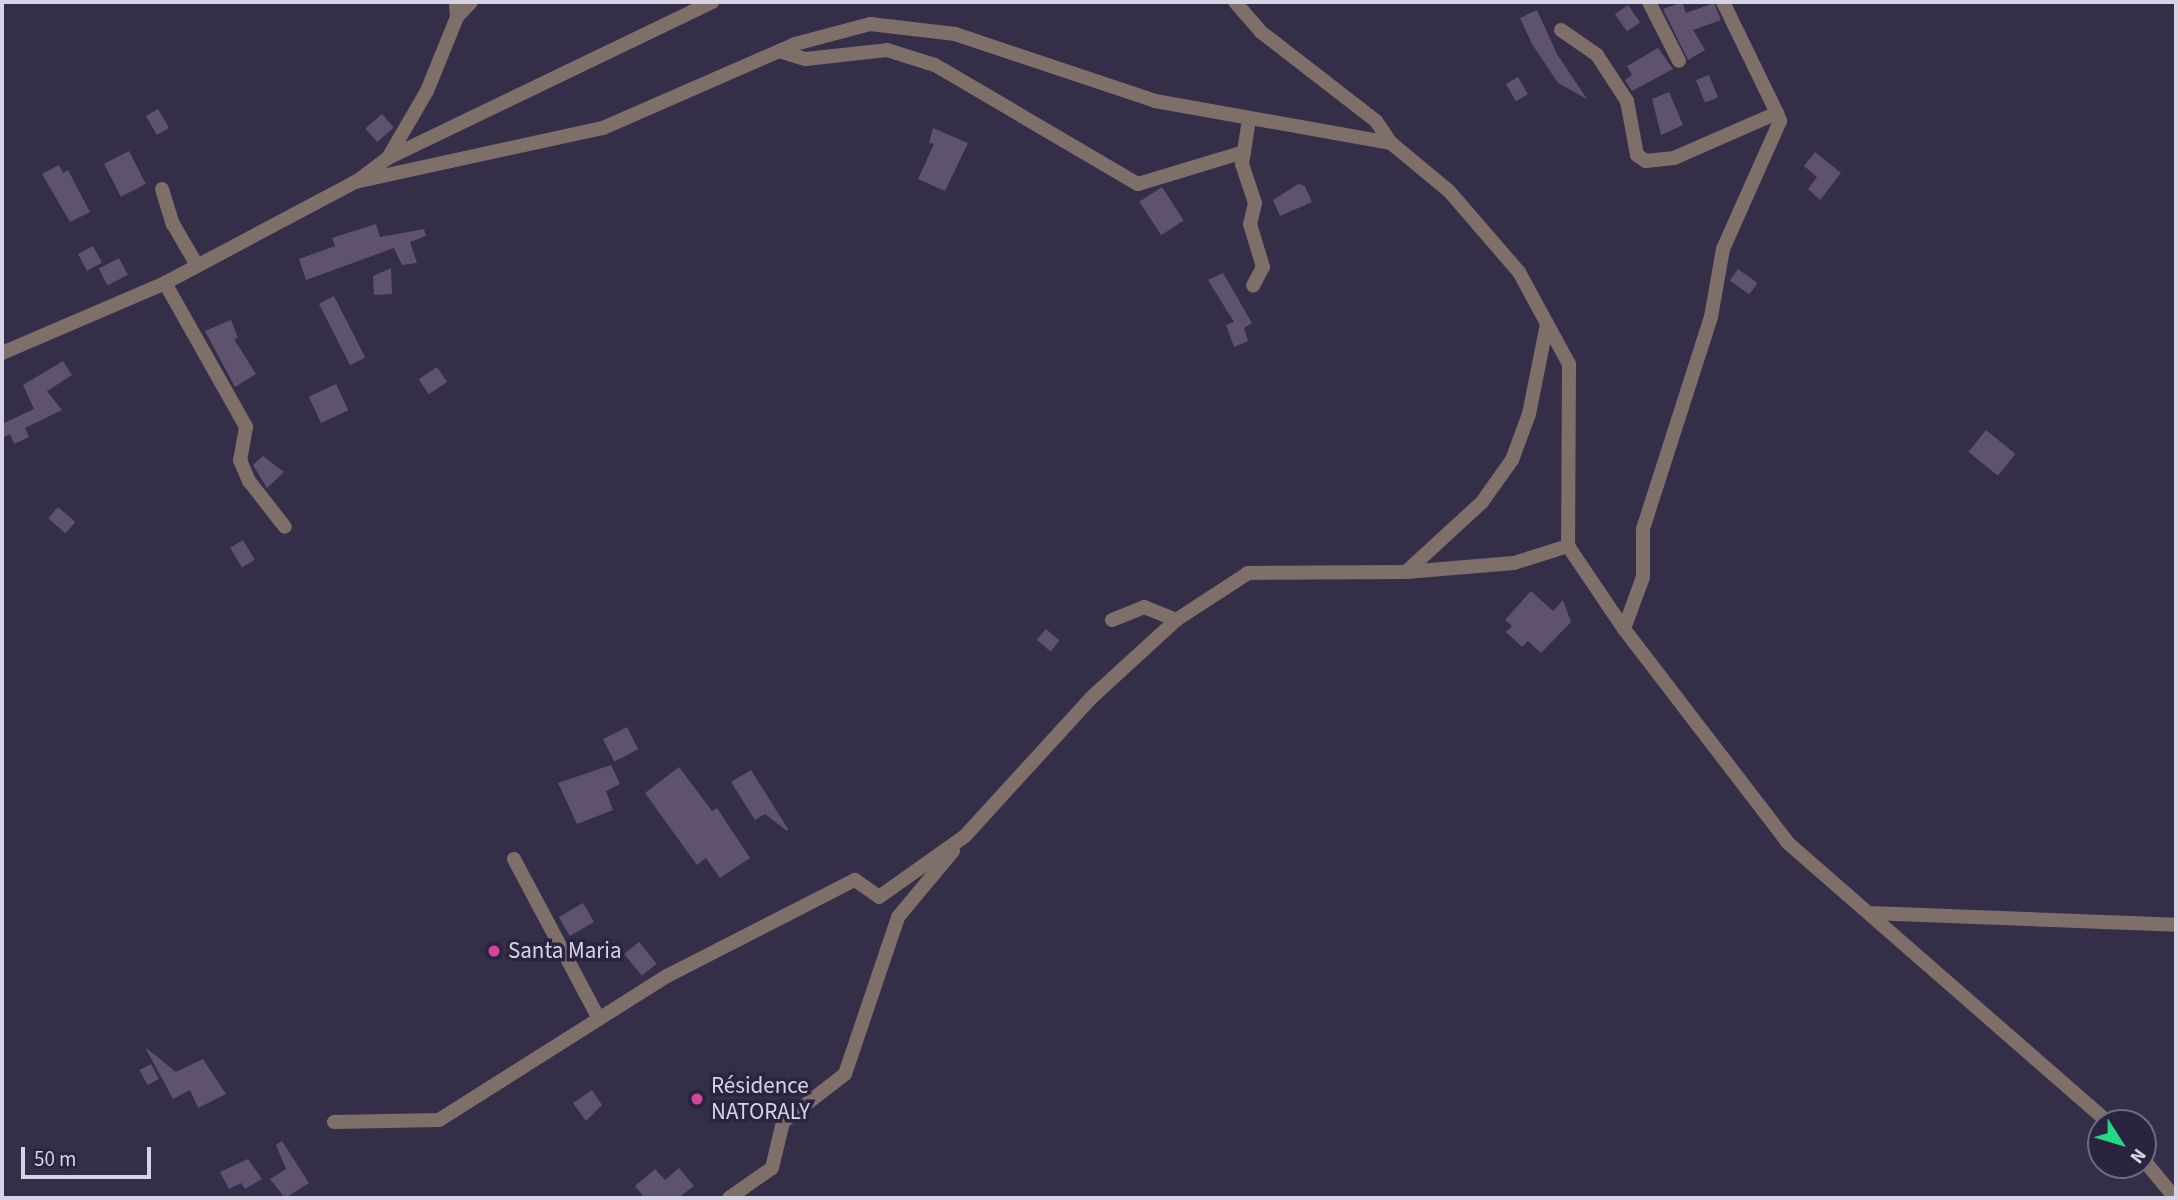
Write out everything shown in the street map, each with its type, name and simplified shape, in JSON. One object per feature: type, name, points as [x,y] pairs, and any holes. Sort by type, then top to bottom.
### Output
[{"type":"street","points":[[456,2],[457,17]]},
{"type":"street","points":[[388,158],[427,91],[457,17],[471,2]]},
{"type":"street","points":[[2,352],[165,283],[355,182],[388,158],[712,2]]},
{"type":"street","points":[[1235,2],[1261,32],[1376,121],[1391,143],[1449,191],[1519,272],[1569,364],[1568,546],[1624,629],[1788,843],[2093,1109]]},
{"type":"street","points":[[1624,629],[1643,577],[1643,529],[1711,317],[1723,248],[1768,155],[1780,121],[1723,2]]},
{"type":"street","points":[[1655,3],[1679,61]]},
{"type":"street","points":[[355,182],[603,128],[779,51],[870,24],[955,34],[1155,101],[1391,143]]},
{"type":"street","points":[[1561,30],[1597,55],[1627,101],[1637,155],[1646,161],[1674,158],[1777,113]]},
{"type":"street","points":[[779,51],[806,59],[887,50],[935,65],[1138,184],[1244,152]]},
{"type":"street","points":[[1249,119],[1242,164],[1255,203],[1250,224],[1262,267],[1253,286]]},
{"type":"street","points":[[162,188],[173,224],[197,265]]},
{"type":"street","points":[[165,283],[246,427],[240,460],[249,481],[285,527]]},
{"type":"street","points":[[1406,572],[1482,502],[1512,460],[1529,414],[1547,324]]},
{"type":"street","points":[[729,1198],[772,1168],[782,1122],[845,1074],[898,918],[965,836],[1091,698],[1176,620],[1248,573],[1406,572],[1514,563],[1568,546]]},
{"type":"street","points":[[1112,620],[1144,607],[1176,620]]},
{"type":"street","points":[[334,1122],[439,1120],[597,1017],[855,880],[879,897],[965,836]]},
{"type":"street","points":[[514,859],[597,1017]]},
{"type":"street","points":[[1870,913],[2176,925]]},
{"type":"street","points":[[2157,1176],[2175,1198]]},
{"type":"building","points":[[1682,2],[1686,13],[1714,3],[1721,20],[1693,30],[1705,50],[1688,60],[1663,9]]},
{"type":"building","points":[[1628,5],[1640,22],[1627,31],[1615,14]]},
{"type":"building","points":[[1537,10],[1557,54],[1587,99],[1558,83],[1532,44],[1520,18]]},
{"type":"building","points":[[1658,48],[1673,69],[1632,91],[1625,80],[1632,75],[1627,66]]},
{"type":"building","points":[[1709,75],[1718,97],[1705,102],[1696,80]]},
{"type":"building","points":[[1518,77],[1528,94],[1516,101],[1506,84]]},
{"type":"building","points":[[1669,92],[1683,125],[1661,135],[1652,99]]},
{"type":"building","points":[[158,109],[169,128],[157,135],[146,116]]},
{"type":"building","points":[[382,114],[394,128],[377,142],[365,128]]},
{"type":"building","points":[[933,128],[968,143],[945,191],[918,179],[934,144],[929,143]]},
{"type":"building","points":[[129,151],[146,184],[121,197],[104,164]]},
{"type":"building","points":[[1815,152],[1841,173],[1820,200],[1808,189],[1817,177],[1804,166]]},
{"type":"building","points":[[59,165],[63,173],[68,170],[90,212],[70,222],[42,174]]},
{"type":"building","points":[[1298,184],[1305,186],[1312,202],[1280,216],[1273,200]]},
{"type":"building","points":[[1162,187],[1184,221],[1161,235],[1139,202]]},
{"type":"building","points":[[376,224],[380,237],[424,229],[426,236],[410,242],[417,263],[402,265],[394,248],[306,280],[299,259],[335,246],[332,238]]},
{"type":"building","points":[[93,246],[102,263],[87,271],[78,254]]},
{"type":"building","points":[[119,258],[128,275],[108,286],[99,269]]},
{"type":"building","points":[[391,268],[392,294],[374,295],[373,276]]},
{"type":"building","points":[[1738,269],[1757,283],[1749,294],[1730,280]]},
{"type":"building","points":[[1223,273],[1252,323],[1244,328],[1248,341],[1234,347],[1226,325],[1234,322],[1208,280]]},
{"type":"building","points":[[334,296],[365,357],[350,365],[319,304]]},
{"type":"building","points":[[231,320],[238,338],[234,339],[256,374],[235,387],[205,331]]},
{"type":"building","points":[[63,361],[72,375],[47,391],[62,410],[25,428],[29,437],[14,444],[10,434],[2,438],[2,424],[34,409],[23,385]]},
{"type":"building","points":[[437,367],[447,382],[429,394],[419,379]]},
{"type":"building","points":[[336,384],[348,410],[321,423],[309,397]]},
{"type":"building","points":[[1986,430],[2016,454],[1998,476],[1968,452]]},
{"type":"building","points":[[263,456],[284,472],[267,488],[253,465]]},
{"type":"building","points":[[58,507],[75,522],[66,533],[48,518]]},
{"type":"building","points":[[243,540],[255,560],[242,567],[230,548]]},
{"type":"building","points":[[1531,591],[1553,611],[1563,600],[1571,622],[1541,653],[1528,641],[1522,647],[1506,632],[1512,626],[1505,620]]},
{"type":"building","points":[[1046,629],[1060,641],[1050,651],[1037,640]]},
{"type":"building","points":[[627,727],[638,749],[614,762],[603,739]]},
{"type":"building","points":[[611,765],[620,784],[606,791],[613,810],[577,824],[558,783]]},
{"type":"building","points":[[679,767],[712,811],[717,808],[750,858],[720,878],[706,858],[697,865],[645,793]]},
{"type":"building","points":[[751,770],[787,831],[765,814],[755,820],[731,782]]},
{"type":"building","points":[[583,903],[594,922],[570,936],[559,917]]},
{"type":"building","points":[[639,942],[657,964],[642,976],[624,954]]},
{"type":"building","points":[[145,1047],[176,1072],[203,1059],[226,1094],[198,1108],[190,1090],[173,1099]]},
{"type":"building","points":[[151,1064],[159,1079],[148,1085],[140,1070]]},
{"type":"building","points":[[592,1090],[602,1105],[586,1121],[573,1103]]},
{"type":"building","points":[[282,1141],[309,1183],[285,1198],[270,1179],[286,1169],[276,1145]]},
{"type":"building","points":[[248,1159],[262,1179],[245,1189],[241,1183],[229,1189],[220,1172]]},
{"type":"building","points":[[679,1168],[694,1186],[678,1198],[645,1198],[635,1186],[655,1169],[665,1180]]},
{"type":"place","name":"Santa Maria","points":[[494,951]]},
{"type":"place","name":"Résidence NATORALY","points":[[697,1099]]}]
